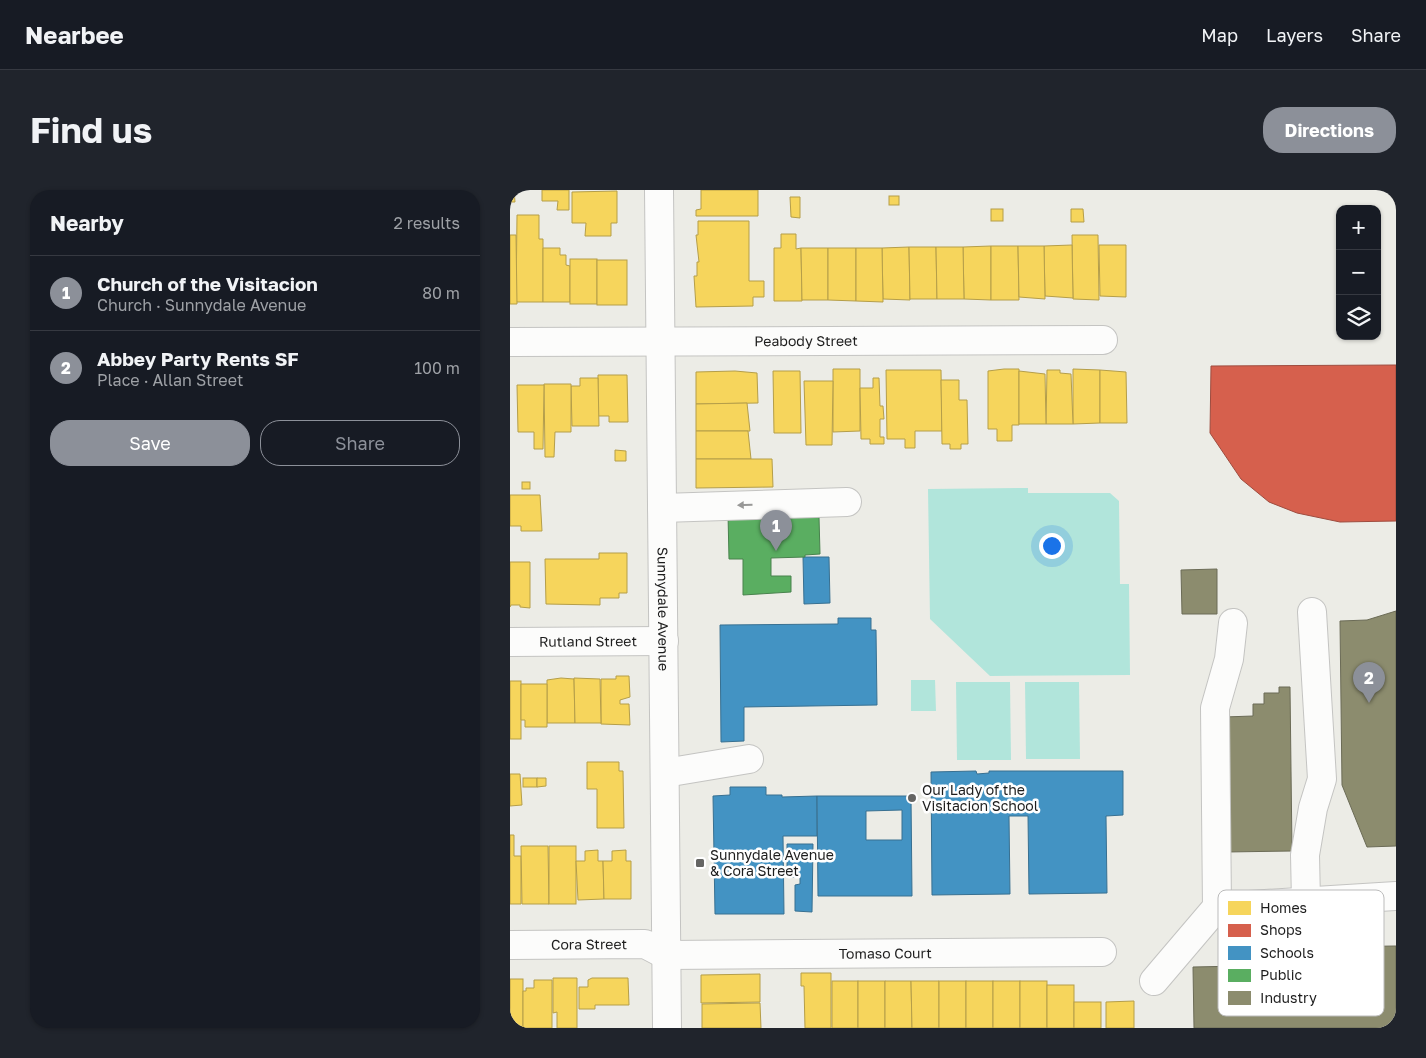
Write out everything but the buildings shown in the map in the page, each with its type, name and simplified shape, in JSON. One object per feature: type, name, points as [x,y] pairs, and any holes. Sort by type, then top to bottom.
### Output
[{"type":"street","name":"Sunnydale Avenue","points":[[659,190],[667,1028]]},
{"type":"street","name":"Peabody Street","points":[[510,342],[1104,340]]},
{"type":"street","points":[[662,508],[847,502]]},
{"type":"street","points":[[1306,890],[1305,855],[1313,808],[1322,779],[1312,612]]},
{"type":"street","points":[[1154,981],[1216,907],[1215,708],[1229,659],[1233,623]]},
{"type":"street","name":"Rutland Street","points":[[510,642],[664,641]]},
{"type":"street","points":[[665,773],[749,759]]},
{"type":"street","name":"Cora Street","points":[[510,945],[645,944],[666,955]]},
{"type":"street","name":"Tomaso Court","points":[[666,955],[1102,952]]},
{"type":"shaded area","points":[[1028,488],[1028,493],[1110,493],[1119,501],[1120,584],[1129,584],[1130,675],[990,676],[930,619],[928,489]]},
{"type":"shaded area","points":[[911,680],[935,680],[936,711],[911,711]]},
{"type":"shaded area","points":[[956,682],[1010,682],[1011,760],[957,760]]},
{"type":"shaded area","points":[[1025,682],[1079,682],[1080,759],[1026,759]]},
{"type":"place","name":"Church of the Visitacion","points":[[776,551]]},
{"type":"place","name":"Abbey Party Rents SF","points":[[1369,703]]},
{"type":"place","name":"Our Lady of the Visitacion School","points":[[912,798]]},
{"type":"place","name":"Sunnydale Avenue & Cora Street","points":[[700,863]]}]
